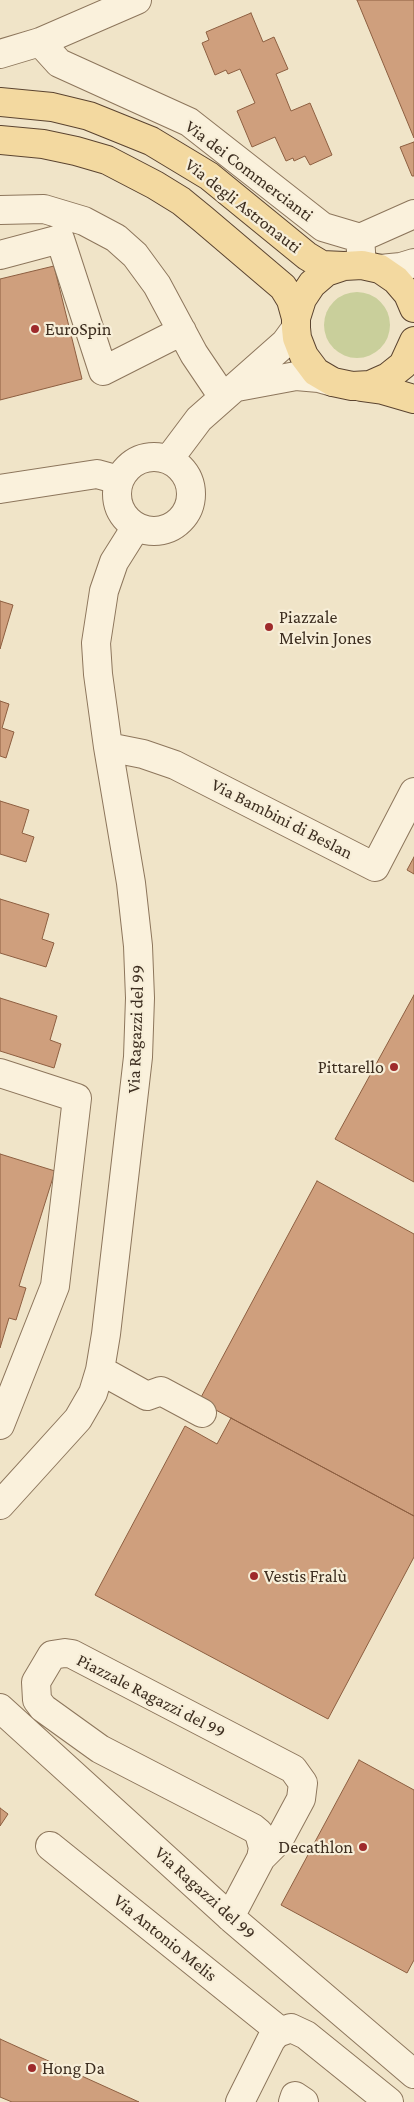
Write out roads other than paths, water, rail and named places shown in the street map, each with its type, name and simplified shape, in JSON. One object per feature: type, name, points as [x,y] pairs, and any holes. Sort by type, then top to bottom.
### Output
[{"type":"main road","name":"Via degli Astronauti","points":[[0,102],[52,107],[89,116],[151,141],[210,176],[307,256],[322,265],[362,267]]},
{"type":"main road","name":"Via degli Astronauti","points":[[0,140],[43,144],[107,160],[181,201],[283,287],[291,300],[297,338],[304,356],[316,372],[342,384]]},
{"type":"main road","points":[[296,323],[302,299],[312,284],[326,272],[362,267],[396,280],[408,294],[414,308]]},
{"type":"main road","points":[[342,384],[370,385],[388,377],[403,365],[414,341]]},
{"type":"main road","points":[[342,384],[383,390],[414,399]]},
{"type":"street","points":[[0,54],[40,42],[138,0]]},
{"type":"street","name":"Via dei Commercianti","points":[[40,42],[59,64],[190,122],[323,227],[360,238]]},
{"type":"street","points":[[0,210],[44,209],[64,228],[103,371],[182,331]]},
{"type":"street","points":[[414,214],[360,238],[362,267],[401,267],[414,263]]},
{"type":"street","points":[[0,255],[84,221],[116,238],[135,255],[157,285],[194,354],[229,392]]},
{"type":"street","points":[[169,459],[199,419],[285,343],[296,323]]},
{"type":"street","points":[[229,392],[296,376],[312,377],[342,384]]},
{"type":"street","points":[[157,456],[169,459],[179,466],[186,475],[190,486],[191,499],[187,510],[180,520],[171,527],[159,531],[148,531],[136,527],[127,521],[121,512],[116,496],[118,480],[125,469],[134,461],[157,456]]},
{"type":"street","points":[[0,489],[97,474],[118,480]]},
{"type":"street","name":"Via Ragazzi del 99","points":[[0,1505],[78,1419],[92,1393],[100,1370],[106,1334],[138,1057],[140,998],[138,946],[131,883],[108,748],[98,674],[96,643],[98,619],[104,592],[114,562],[136,527]]},
{"type":"street","name":"Via Bambini di Beslan","points":[[108,748],[143,754],[176,765],[375,867],[414,792]]},
{"type":"street","points":[[0,1073],[77,1098],[55,1286],[0,1425]]},
{"type":"street","points":[[100,1370],[147,1396],[161,1392],[202,1413]]},
{"type":"street","name":"Piazzale Ragazzi del 99","points":[[230,1917],[261,1858],[279,1840],[301,1799],[303,1782],[293,1769],[72,1654],[52,1654],[36,1682],[37,1700],[43,1708],[100,1749],[253,1828],[259,1833],[262,1840],[261,1858]]},
{"type":"street","name":"Via Ragazzi del 99","points":[[0,1708],[230,1917],[410,2062]]},
{"type":"street","name":"Via Antonio Melis","points":[[50,1846],[285,2030],[306,2035],[388,2102]]},
{"type":"street","points":[[240,2102],[271,2040],[285,2030]]},
{"type":"street","points":[[292,2102],[295,2096],[304,2102]]},
{"type":"place","name":"EuroSpin","points":[[35,329]]},
{"type":"place","name":"Piazzale Melvin Jones","points":[[269,627]]},
{"type":"place","name":"Pittarello","points":[[394,1067]]},
{"type":"place","name":"Vestis Fralù","points":[[254,1576]]},
{"type":"place","name":"Decathlon","points":[[363,1847]]},
{"type":"place","name":"Hong Da","points":[[32,2068]]}]
